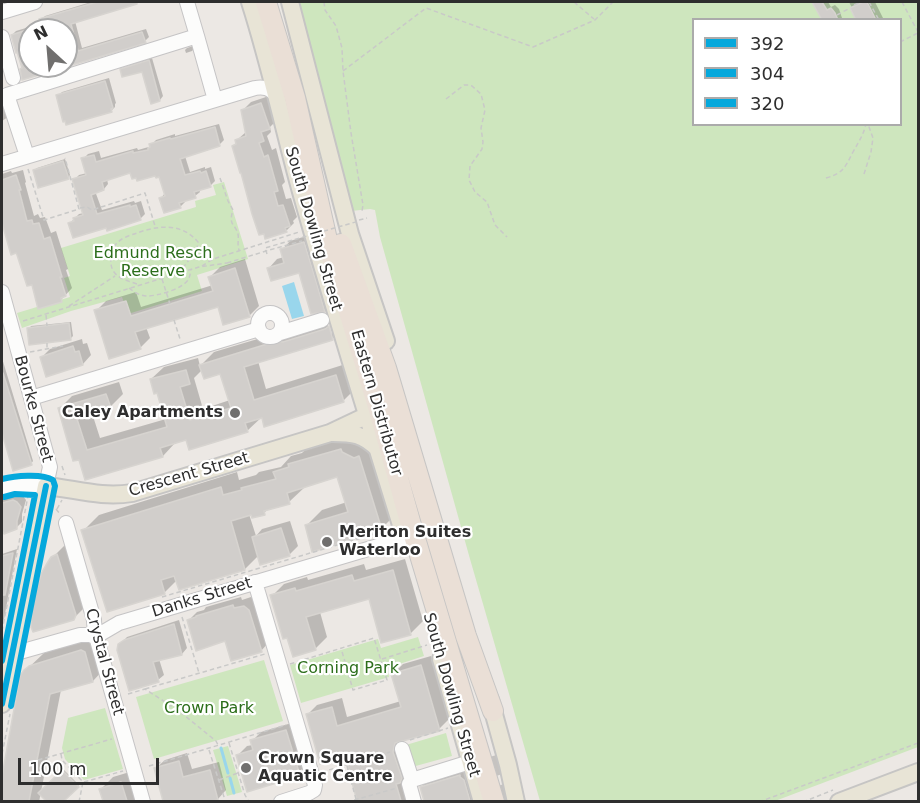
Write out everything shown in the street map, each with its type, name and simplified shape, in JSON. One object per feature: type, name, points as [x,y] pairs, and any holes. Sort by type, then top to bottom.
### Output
[{"type":"highway","name":"Eastern Distributor","points":[[266,2],[295,99],[327,240],[494,801]]},
{"type":"highway","name":"Eastern Distributor","points":[[278,2],[304,92],[337,233],[356,302],[493,756]]},
{"type":"highway","points":[[337,233],[386,368],[466,636],[493,711]]},
{"type":"main road","name":"South Dowling Street","points":[[250,2],[270,68],[297,179],[378,449],[398,533],[437,642],[482,801]]},
{"type":"main road","points":[[290,2],[350,234],[396,372],[493,711],[516,801]]},
{"type":"main road","name":"Crescent Street","points":[[46,486],[102,495],[132,493],[330,433],[368,414]]},
{"type":"main road","name":"Crescent Street","points":[[330,433],[358,434],[378,449]]},
{"type":"main road","name":"Bourke Street","points":[[2,704],[6,655],[46,486]]},
{"type":"main road","points":[[839,801],[918,772]]},
{"type":"street","points":[[2,12],[35,2]]},
{"type":"street","points":[[187,2],[215,100]]},
{"type":"street","points":[[26,157],[7,95],[197,36]]},
{"type":"street","points":[[2,37],[13,78]]},
{"type":"street","points":[[255,88],[270,68]]},
{"type":"street","points":[[2,164],[255,88],[270,89],[277,96]]},
{"type":"street","name":"Bourke Street","points":[[2,292],[50,467],[46,486]]},
{"type":"street","points":[[280,333],[283,325],[277,315],[266,313],[260,318],[259,329],[268,337],[327,319]]},
{"type":"street","points":[[31,398],[259,329]]},
{"type":"street","points":[[2,488],[14,485],[46,486]]},
{"type":"street","name":"Crystal Street","points":[[66,523],[94,620],[95,637],[143,801]]},
{"type":"street","name":"Danks Street","points":[[6,655],[80,635],[90,634],[95,637],[119,623],[255,582],[398,533]]},
{"type":"street","points":[[255,582],[314,783],[314,790],[309,793],[281,801]]},
{"type":"street","points":[[402,749],[414,801]]},
{"type":"street","points":[[411,782],[470,762]]},
{"type":"path","points":[[324,2],[325,10],[336,26],[342,48],[352,141],[363,211]]},
{"type":"path","points":[[574,2],[595,20]]},
{"type":"path","points":[[343,71],[426,8],[533,47],[595,20],[613,2]]},
{"type":"path","points":[[854,5],[861,2]]},
{"type":"path","points":[[869,2],[878,18]]},
{"type":"path","points":[[902,2],[918,33],[902,41]]},
{"type":"path","points":[[837,15],[850,8]]},
{"type":"path","points":[[446,99],[464,85],[472,86],[481,94],[485,110],[481,128],[483,142],[482,149],[470,166],[469,180],[475,192],[487,202],[495,225],[507,237]]},
{"type":"path","points":[[826,178],[837,175],[847,166],[866,126]]},
{"type":"path","points":[[864,174],[872,152],[873,138],[868,126]]},
{"type":"path","points":[[62,146],[79,209]]},
{"type":"path","points":[[26,157],[44,220],[87,207],[92,210],[145,193],[155,227]]},
{"type":"path","points":[[220,178],[232,210],[230,218],[232,225],[238,232],[239,250]]},
{"type":"path","points":[[266,252],[265,248],[367,218]]},
{"type":"path","points":[[139,285],[125,280],[112,271],[111,253],[116,244],[127,236],[155,227],[168,226],[183,229],[198,242],[197,249],[180,273]]},
{"type":"path","points":[[19,322],[192,270],[213,259],[239,250],[276,239],[313,233]]},
{"type":"path","points":[[200,267],[227,263],[266,252],[313,233]]},
{"type":"path","points":[[276,239],[278,247]]},
{"type":"path","points":[[197,249],[213,259]]},
{"type":"path","points":[[129,288],[146,296],[166,292],[178,288],[188,280],[192,270]]},
{"type":"path","points":[[66,308],[116,275]]},
{"type":"path","points":[[162,278],[170,304]]},
{"type":"path","points":[[46,314],[47,326]]},
{"type":"path","points":[[174,320],[178,333]]},
{"type":"path","points":[[47,343],[47,349]]},
{"type":"path","points":[[33,351],[63,346]]},
{"type":"path","points":[[63,466],[66,479]]},
{"type":"path","points":[[56,509],[62,503]]},
{"type":"path","points":[[2,631],[26,506]]},
{"type":"path","points":[[155,599],[398,533]]},
{"type":"path","points":[[180,610],[199,673]]},
{"type":"path","points":[[287,664],[374,638],[387,680],[353,690],[341,648]]},
{"type":"path","points":[[381,659],[427,645]]},
{"type":"path","points":[[128,694],[275,651]]},
{"type":"path","points":[[145,689],[180,711],[216,741],[218,746]]},
{"type":"path","points":[[149,766],[296,722]]},
{"type":"path","points":[[320,773],[402,749],[401,743],[452,727]]},
{"type":"path","points":[[38,760],[116,738]]},
{"type":"path","points":[[229,742],[245,795],[249,801]]},
{"type":"path","points":[[759,801],[918,743]]},
{"type":"path","points":[[209,748],[225,800]]},
{"type":"path","points":[[60,753],[62,760],[83,782]]},
{"type":"path","points":[[346,766],[356,799]]},
{"type":"path","points":[[83,782],[125,771]]},
{"type":"path","points":[[219,780],[239,773]]},
{"type":"path","points":[[79,801],[83,782]]},
{"type":"path","points":[[347,801],[411,782]]},
{"type":"green space","points":[[297,2],[918,2],[918,747],[775,801],[540,801],[380,237],[375,210],[351,211]]},
{"type":"green space","name":"Edmund Resch Reserve","points":[[224,182],[248,259],[197,275],[202,291],[128,314],[122,297],[22,328],[17,313],[70,297],[64,278],[70,276],[61,248],[196,207],[195,201],[216,195],[213,185]]},
{"type":"green space","name":"Corning Park","points":[[418,637],[424,656],[387,668],[389,677],[301,703],[290,665],[378,639],[381,648]]},
{"type":"green space","name":"Crown Park","points":[[264,660],[283,721],[154,759],[136,697]]},
{"type":"green space","points":[[105,708],[123,769],[84,780],[65,759],[62,748],[68,718]]},
{"type":"green space","points":[[446,733],[452,756],[412,767],[406,745]]},
{"type":"green space","points":[[228,746],[242,792],[227,796],[213,750]]},
{"type":"water","points":[[294,282],[304,316],[292,319],[282,286]]},
{"type":"building","points":[[97,2],[137,2],[137,4],[78,22],[78,18],[42,18]]},
{"type":"building","points":[[812,2],[822,2],[827,10],[831,8],[837,18],[821,18]]},
{"type":"building","points":[[867,2],[875,18],[855,18],[850,8]]},
{"type":"building","points":[[142,32],[146,43],[78,63],[78,51]]},
{"type":"building","points":[[18,33],[18,55],[16,53],[11,35]]},
{"type":"building","points":[[149,60],[160,101],[151,104],[142,72],[122,77],[120,69]]},
{"type":"building","points":[[105,81],[113,108],[112,112],[66,125],[65,121],[63,122],[56,95]]},
{"type":"building","points":[[261,103],[270,129],[261,132],[264,141],[259,143],[264,157],[268,155],[278,191],[274,192],[278,206],[283,205],[290,226],[285,228],[287,232],[265,239],[264,234],[259,235],[232,146],[236,144],[235,140],[246,136],[241,110]]},
{"type":"building","points":[[215,127],[220,146],[180,159],[185,175],[206,171],[211,187],[194,192],[196,198],[179,203],[181,208],[164,213],[159,198],[165,196],[159,177],[137,181],[136,178],[132,179],[130,173],[102,182],[104,190],[91,195],[97,214],[136,205],[141,220],[107,231],[106,228],[73,238],[68,223],[74,221],[73,218],[83,215],[72,179],[86,175],[81,158],[94,155],[96,162],[133,151],[133,153],[148,150],[149,144]]},
{"type":"building","points":[[63,161],[69,179],[38,188],[33,170]]},
{"type":"building","points":[[16,175],[27,221],[32,220],[33,224],[39,223],[44,239],[50,237],[66,296],[61,298],[62,302],[38,309],[32,285],[27,286],[16,253],[11,255],[2,223],[2,180]]},
{"type":"building","points":[[304,242],[325,312],[311,314],[299,273],[271,281],[267,268],[284,263],[280,249]]},
{"type":"building","points":[[235,268],[250,317],[223,325],[218,307],[135,332],[141,349],[109,359],[94,310],[126,301],[131,316],[213,291],[208,277]]},
{"type":"building","points":[[69,323],[71,340],[29,345],[27,328]]},
{"type":"building","points":[[329,326],[333,340],[244,367],[254,400],[336,375],[344,402],[264,427],[262,418],[245,423],[248,432],[189,450],[186,440],[160,448],[163,457],[85,480],[79,460],[73,461],[58,408],[106,394],[111,408],[77,419],[87,450],[167,427],[157,393],[154,394],[150,379],[186,370],[190,384],[180,387],[190,420],[231,408],[220,374],[204,379],[199,365],[277,341],[283,342]]},
{"type":"building","points":[[73,346],[75,352],[79,351],[83,365],[46,377],[40,357]]},
{"type":"building","points":[[2,373],[32,465],[13,471],[2,433]]},
{"type":"building","points":[[341,449],[342,452],[354,458],[359,456],[382,530],[312,552],[305,525],[348,512],[337,477],[287,493],[290,504],[264,511],[265,515],[252,518],[251,515],[231,521],[245,570],[179,590],[174,576],[161,580],[165,594],[107,612],[81,530],[221,487],[223,495],[242,490],[241,488],[276,479],[273,472],[289,467],[288,464]]},
{"type":"building","points":[[13,500],[21,507],[17,529],[4,534],[2,503]]},
{"type":"building","points":[[281,528],[290,556],[260,565],[252,537]]},
{"type":"building","points":[[13,553],[5,595],[2,595],[2,556]]},
{"type":"building","points":[[57,554],[76,615],[74,620],[33,632],[32,611],[36,591],[42,572],[51,557]]},
{"type":"building","points":[[393,570],[411,635],[381,643],[369,599],[306,617],[316,650],[293,657],[287,638],[283,639],[270,595],[295,588],[296,591],[352,575],[354,581]]},
{"type":"building","points":[[233,605],[234,608],[244,606],[249,610],[262,652],[231,661],[225,641],[196,651],[187,620]]},
{"type":"building","points":[[174,624],[182,655],[153,662],[159,682],[129,691],[117,650],[118,644]]},
{"type":"building","points":[[81,650],[85,652],[93,682],[50,694],[29,801],[2,801],[2,776],[20,676],[29,666]]},
{"type":"building","points":[[421,665],[440,731],[395,743],[393,752],[402,778],[400,783],[396,784],[401,801],[357,801],[345,757],[320,764],[306,714],[332,707],[337,726],[401,707],[391,674]]},
{"type":"building","points":[[286,730],[299,772],[296,777],[247,792],[236,755],[253,750],[250,740]]},
{"type":"building","points":[[179,761],[183,777],[210,770],[218,800],[163,801],[154,768]]},
{"type":"building","points":[[62,770],[79,787],[64,801],[46,801],[38,793]]},
{"type":"building","points":[[460,775],[464,780],[470,801],[424,801],[420,787]]},
{"type":"building","points":[[121,782],[127,801],[103,801],[99,789]]},
{"type":"waterway","points":[[221,748],[228,773]]},
{"type":"waterway","points":[[230,778],[234,793]]},
{"type":"tunnel","points":[[493,756],[506,802]]},
{"type":"transit line","name":"320","points":[[2,479],[42,476],[53,480],[55,486],[11,706]]},
{"type":"transit line","name":"392","points":[[2,704],[46,486]]},
{"type":"transit line","name":"304","points":[[2,661],[35,495],[15,494],[4,497]]},
{"type":"place","name":"Caley Apartments","points":[[235,413]]},
{"type":"place","name":"Meriton Suites Waterloo","points":[[327,542]]},
{"type":"place","name":"Crown Square Aquatic Centre","points":[[246,768]]}]
